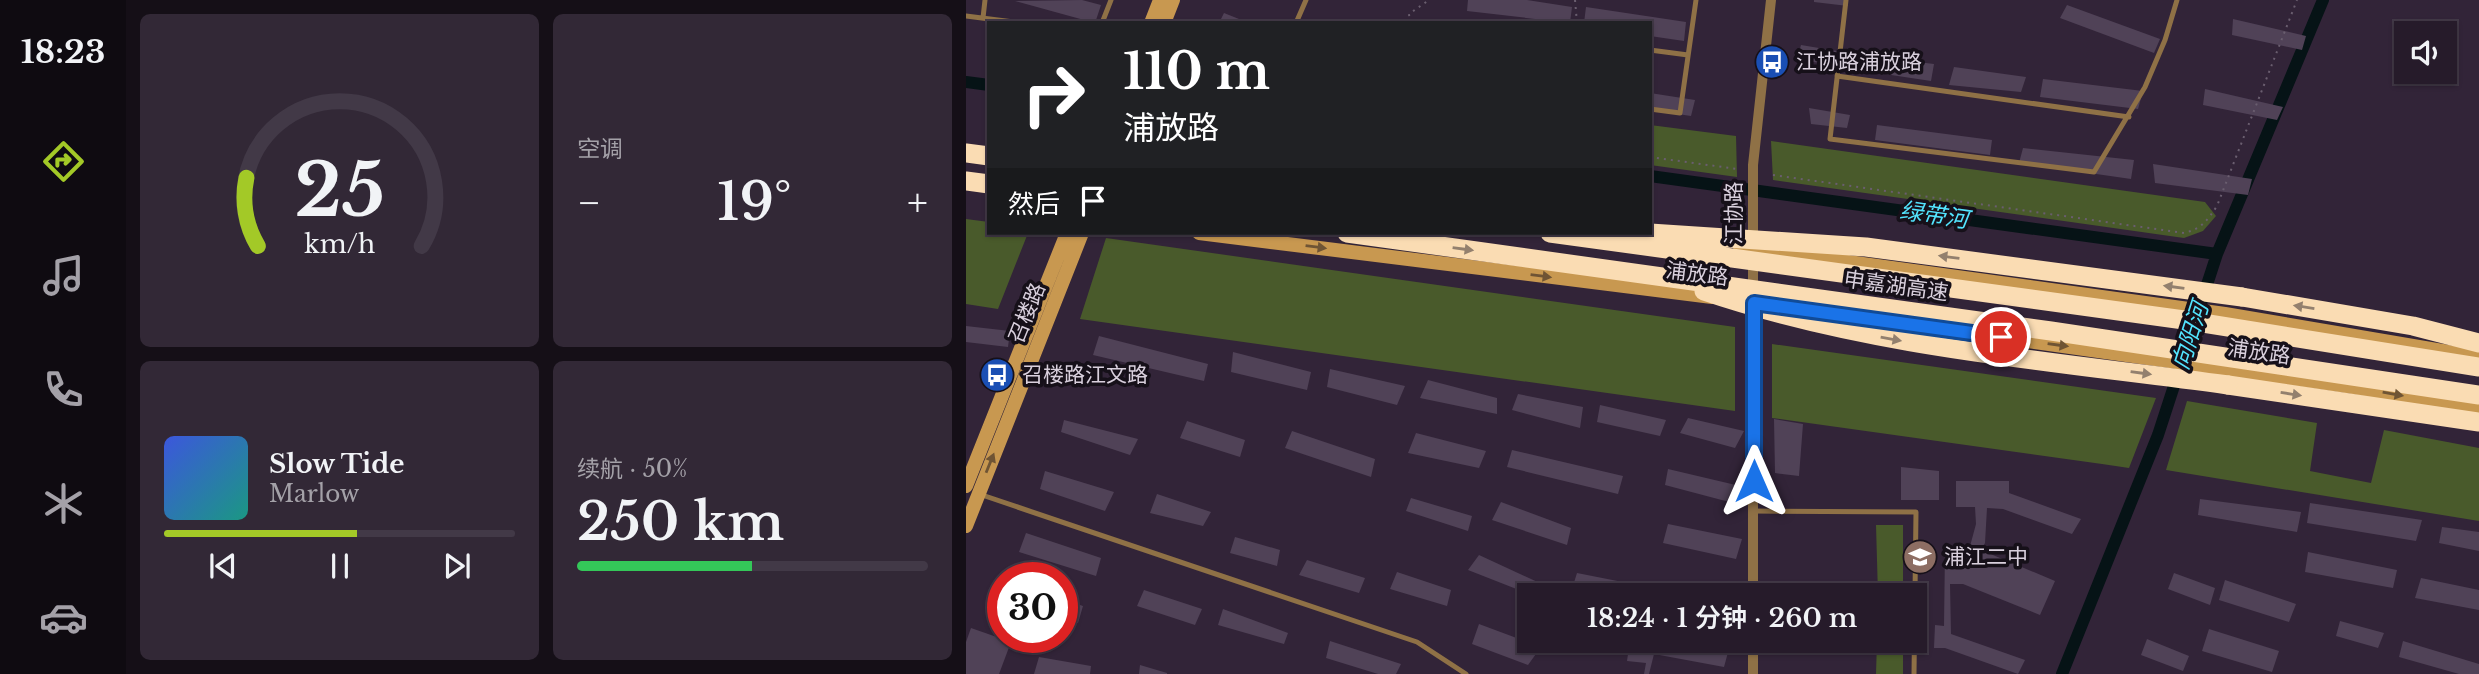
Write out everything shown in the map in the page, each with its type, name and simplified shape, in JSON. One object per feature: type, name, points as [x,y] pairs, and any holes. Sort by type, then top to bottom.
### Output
[{"type":"highway","points":[[966,153],[987,156]]},
{"type":"highway","points":[[966,181],[987,184]]},
{"type":"highway","points":[[1652,233],[1866,247],[2242,297],[2413,326],[2479,343]]},
{"type":"highway","name":"申嘉湖高速","points":[[1362,235],[2479,395]]},
{"type":"highway","name":"申嘉湖高速","points":[[1565,235],[2185,320],[2479,367]]},
{"type":"highway","points":[[1660,276],[1767,312],[1888,339],[2479,422]]},
{"type":"main road","points":[[1152,21],[1160,0]]},
{"type":"main road","points":[[1165,21],[1173,0]]},
{"type":"main road","name":"召楼路","points":[[966,527],[972,490],[1066,235]]},
{"type":"main road","name":"召楼路","points":[[972,490],[1081,235]]},
{"type":"main road","name":"浦放路","points":[[1215,235],[1754,303],[2352,387],[2479,409]]},
{"type":"main road","points":[[1652,235],[2225,314],[2479,357]]},
{"type":"street","name":"江协路","points":[[1753,583],[1753,165],[1771,0]]},
{"type":"street","points":[[1752,674],[1753,653]]},
{"type":"lane","points":[[983,18],[985,0]]},
{"type":"lane","points":[[1103,21],[1111,0]]},
{"type":"lane","points":[[1297,21],[1306,0]]},
{"type":"lane","points":[[1652,109],[1680,113],[1696,0]]},
{"type":"lane","points":[[1846,0],[1829,139],[2094,172],[2129,117],[2165,40],[2177,0]]},
{"type":"lane","points":[[966,16],[1006,21]]},
{"type":"lane","points":[[1652,50],[1688,55]]},
{"type":"lane","points":[[1837,76],[2129,117]]},
{"type":"lane","points":[[972,490],[1417,642],[1466,674]]},
{"type":"lane","points":[[1754,511],[1916,513],[1914,674]]},
{"type":"path","points":[[1420,0],[1423,4]]},
{"type":"path","points":[[1410,21],[1409,14],[1429,0]]},
{"type":"path","points":[[1575,0],[1577,21]]},
{"type":"path","points":[[1652,157],[1737,169]]},
{"type":"green space","points":[[1652,125],[1736,136],[1737,177],[1652,165]]},
{"type":"green space","points":[[1771,141],[2205,202],[2216,216],[2203,231],[2184,238],[1773,180]]},
{"type":"green space","points":[[966,219],[987,222],[987,235],[1027,235],[998,309],[966,304]]},
{"type":"green space","points":[[1106,238],[1735,327],[1735,411],[1080,319]]},
{"type":"green space","points":[[1772,344],[2156,398],[2129,468],[1772,418]]},
{"type":"green space","points":[[2187,401],[2317,423],[2310,471],[2371,483],[2384,430],[2479,448],[2479,521],[2166,470]]},
{"type":"green space","points":[[1876,525],[1903,525],[1903,583],[1878,583]]},
{"type":"green space","points":[[1877,653],[1903,653],[1903,674],[1876,674]]},
{"type":"building","points":[[1082,0],[1101,5],[1096,21],[1088,21],[1015,1]]},
{"type":"building","points":[[1468,0],[1527,0],[1572,7],[1570,21],[1467,11]]},
{"type":"building","points":[[1848,0],[1848,6],[1814,2]]},
{"type":"building","points":[[2067,5],[2160,39],[2154,53],[2060,18]]},
{"type":"building","points":[[1586,7],[1686,22],[1684,41],[1652,36],[1652,21],[1584,21]]},
{"type":"building","points":[[1224,13],[1244,21],[1220,21]]},
{"type":"building","points":[[2233,19],[2306,36],[2302,50],[2232,35]]},
{"type":"building","points":[[1801,45],[1837,51],[1837,65],[1797,60]]},
{"type":"building","points":[[1860,55],[1934,64],[1931,81],[1858,70]]},
{"type":"building","points":[[1954,67],[2026,77],[2021,92],[1949,85]]},
{"type":"building","points":[[2043,79],[2143,91],[2138,109],[2040,97]]},
{"type":"building","points":[[2205,89],[2283,107],[2277,120],[2203,105]]},
{"type":"building","points":[[1652,93],[1695,100],[1691,116],[1652,110]]},
{"type":"building","points":[[1809,108],[1850,115],[1847,128],[1811,124]]},
{"type":"building","points":[[1877,125],[1992,140],[1990,155],[1875,140]]},
{"type":"building","points":[[2023,148],[2134,160],[2131,179],[2019,163]]},
{"type":"building","points":[[2153,164],[2252,179],[2248,195],[2155,183]]},
{"type":"building","points":[[966,326],[1010,331],[1008,347],[966,342]]},
{"type":"building","points":[[1099,336],[1208,364],[1204,381],[1093,355]]},
{"type":"building","points":[[1233,352],[1311,372],[1307,390],[1231,372]]},
{"type":"building","points":[[1330,369],[1405,386],[1397,405],[1327,387]]},
{"type":"building","points":[[1428,380],[1497,398],[1497,414],[1420,398]]},
{"type":"building","points":[[1518,394],[1583,407],[1580,428],[1512,410]]},
{"type":"building","points":[[1600,405],[1666,420],[1660,436],[1597,422]]},
{"type":"building","points":[[1688,418],[1744,431],[1735,448],[1680,433]]},
{"type":"building","points":[[1774,419],[1803,424],[1799,476],[1775,473]]},
{"type":"building","points":[[1064,420],[1138,439],[1130,455],[1061,432]]},
{"type":"building","points":[[1187,421],[1245,440],[1240,457],[1180,438]]},
{"type":"building","points":[[1292,431],[1375,459],[1371,477],[1285,448]]},
{"type":"building","points":[[1416,433],[1486,451],[1479,468],[1408,453]]},
{"type":"building","points":[[1512,450],[1623,476],[1618,494],[1507,467]]},
{"type":"building","points":[[1901,467],[1939,471],[1939,500],[1901,500]]},
{"type":"building","points":[[1668,469],[1740,486],[1733,503],[1665,485]]},
{"type":"building","points":[[1045,471],[1114,492],[1105,511],[1040,489]]},
{"type":"building","points":[[1956,481],[2009,481],[2009,493],[2081,519],[2072,534],[2003,509],[1987,508],[1985,543],[1981,550],[2055,581],[2040,615],[1963,584],[1950,584],[1951,634],[2025,660],[2018,674],[1945,648],[1934,648],[1935,625],[1944,626],[1945,549],[1969,550],[1976,524],[1975,507],[1956,507]]},
{"type":"building","points":[[1157,494],[1211,512],[1203,526],[1150,513]]},
{"type":"building","points":[[1411,498],[1472,516],[1468,531],[1406,511]]},
{"type":"building","points":[[2200,499],[2301,512],[2297,532],[2198,515]]},
{"type":"building","points":[[1501,502],[1571,528],[1567,545],[1492,520]]},
{"type":"building","points":[[2310,503],[2422,520],[2416,541],[2307,523]]},
{"type":"building","points":[[1668,524],[1742,539],[1736,559],[1663,543]]},
{"type":"building","points":[[2442,527],[2479,532],[2479,551],[2439,543]]},
{"type":"building","points":[[1026,533],[1101,558],[1096,576],[1078,570],[1078,562],[1051,562],[1019,552]]},
{"type":"building","points":[[1235,537],[1280,550],[1277,566],[1230,553]]},
{"type":"building","points":[[2308,552],[2397,570],[2393,588],[2305,572]]},
{"type":"building","points":[[1479,555],[1540,583],[1517,583],[1517,589],[1468,570]]},
{"type":"building","points":[[1307,560],[1365,578],[1359,593],[1299,575]]},
{"type":"building","points":[[1397,572],[1451,590],[1447,606],[1390,589]]},
{"type":"building","points":[[1577,573],[1628,583],[1574,583]]},
{"type":"building","points":[[2174,573],[2215,588],[2210,605],[2168,589]]},
{"type":"building","points":[[2421,578],[2479,590],[2479,610],[2415,598]]},
{"type":"building","points":[[2225,580],[2296,604],[2289,622],[2219,600]]},
{"type":"building","points":[[1144,590],[1202,609],[1195,625],[1137,606]]},
{"type":"building","points":[[1078,604],[1083,606],[1078,623]]},
{"type":"building","points":[[1223,609],[1288,633],[1284,644],[1218,625]]},
{"type":"building","points":[[2340,621],[2384,633],[2378,648],[2336,636]]},
{"type":"building","points":[[1479,624],[1517,638],[1517,653],[1537,653],[1528,665],[1472,644]]},
{"type":"building","points":[[971,628],[987,634],[987,653],[1007,653],[999,674],[966,674],[966,642]]},
{"type":"building","points":[[2209,629],[2279,651],[2272,672],[2202,651]]},
{"type":"building","points":[[2147,639],[2189,656],[2183,671],[2141,655]]},
{"type":"building","points":[[1330,641],[1401,664],[1396,674],[1378,674],[1326,658]]},
{"type":"building","points":[[2403,641],[2479,664],[2479,674],[2459,674],[2399,657]]},
{"type":"building","points":[[1628,653],[1728,653],[1724,667],[1654,654],[1649,674],[1644,674],[1646,663],[1627,661]]},
{"type":"building","points":[[1039,657],[1091,666],[1090,674],[1034,674]]},
{"type":"building","points":[[1140,665],[1167,673],[1167,674],[1139,674]]},
{"type":"waterway","name":"向阳河","points":[[2062,674],[2158,435],[2217,254],[2323,0]]},
{"type":"waterway","name":"绿带河","points":[[966,82],[987,85]]},
{"type":"waterway","name":"绿带河","points":[[1652,176],[2217,254]]},
{"type":"place","name":"江协路浦放路","points":[[1772,62]]},
{"type":"place","name":"召楼路江文路","points":[[997,375]]},
{"type":"place","name":"浦江二中","points":[[1920,557]]},
{"type":"route","points":[[1754,481],[1754,303],[2001,337]]}]
